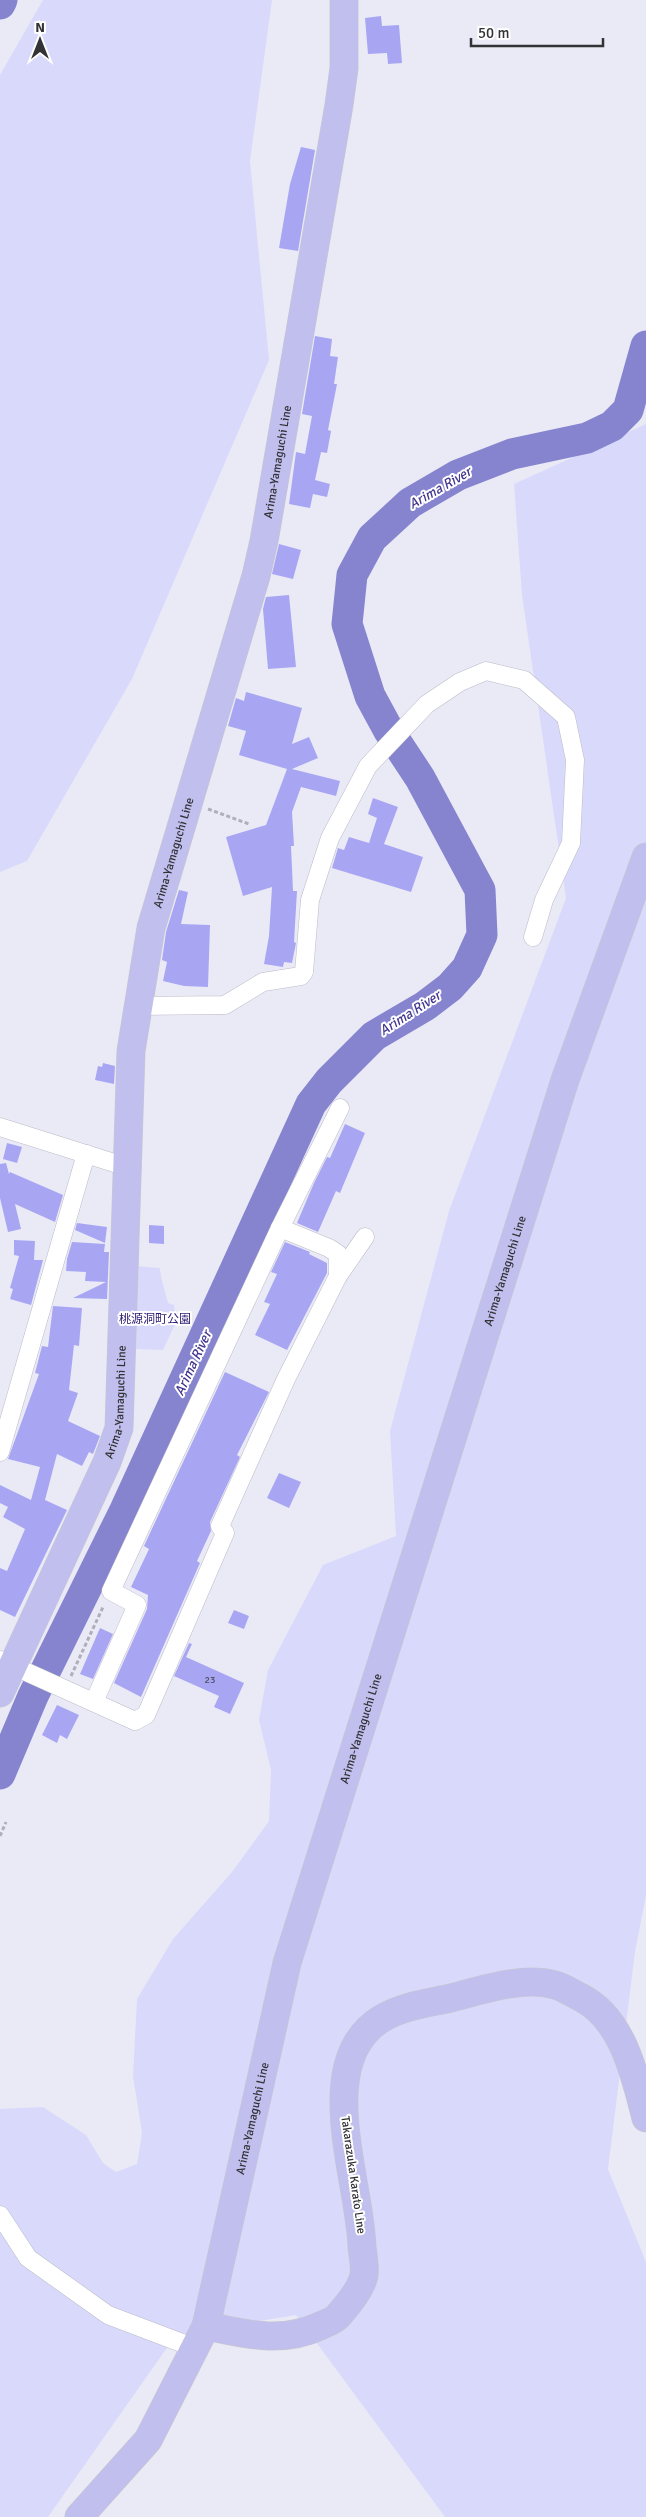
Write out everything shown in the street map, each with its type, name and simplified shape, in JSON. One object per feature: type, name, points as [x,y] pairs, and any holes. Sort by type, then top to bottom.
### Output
[{"type":"main road","name":"Arima-Yamaguchi Line","points":[[0,1694],[114,1448],[119,1428],[131,1051],[138,1006],[151,928],[256,576],[264,542],[339,105],[344,68],[344,0]]},
{"type":"main road","name":"Arima-Yamaguchi Line","points":[[201,2337],[287,1963],[565,1080],[646,857]]},
{"type":"main road","name":"Takarazuka Karato Line","points":[[201,2337],[262,2337],[304,2334],[337,2318],[364,2278],[362,2234],[343,2103],[344,2079],[350,2055],[357,2041],[382,2018],[403,2009],[484,1990],[526,1983],[554,1985],[590,2002],[613,2027],[634,2072],[646,2118]]},
{"type":"main road","points":[[79,2517],[148,2440],[201,2337]]},
{"type":"street","points":[[138,1006],[225,1005],[263,982],[301,976],[304,972],[310,900],[330,838],[368,766],[427,704],[460,682],[486,671],[524,680],[566,717],[575,760],[571,843],[544,900],[534,937]]},
{"type":"street","points":[[94,1702],[137,1605],[111,1591],[280,1228],[340,1108]]},
{"type":"street","points":[[0,1127],[126,1168]]},
{"type":"street","points":[[0,1452],[86,1154]]},
{"type":"street","points":[[280,1228],[329,1248],[338,1254],[338,1276]]},
{"type":"street","points":[[13,1666],[135,1721],[146,1715],[225,1533],[220,1526],[286,1379],[338,1276],[365,1238]]},
{"type":"street","points":[[0,2215],[28,2258],[108,2315],[201,2337]]},
{"type":"path","points":[[188,802],[249,824]]},
{"type":"path","points":[[63,1689],[111,1591]]},
{"type":"path","points":[[0,1836],[6,1822]]},
{"type":"green space","points":[[43,0],[272,0],[250,161],[269,360],[132,679],[27,861],[0,872],[0,75]]},
{"type":"green space","points":[[646,424],[646,1895],[635,1952],[608,2169],[646,2262],[646,2517],[445,2517],[296,2315],[176,2335],[48,2517],[0,2517],[0,2109],[43,2107],[86,2135],[103,2163],[116,2172],[137,2164],[142,2133],[133,2076],[137,1999],[173,1939],[232,1872],[269,1821],[271,1770],[259,1720],[268,1670],[323,1565],[396,1536],[390,1431],[449,1211],[566,898],[522,595],[514,484]]},
{"type":"green space","name":"桃源洞町公園","points":[[135,1266],[160,1268],[168,1303],[174,1305],[176,1322],[163,1350],[135,1349]]},
{"type":"building","points":[[381,16],[382,26],[399,25],[402,63],[388,64],[387,53],[368,54],[365,18]]},
{"type":"building","points":[[301,147],[315,150],[298,251],[279,248],[290,184]]},
{"type":"building","points":[[315,336],[332,339],[330,356],[338,357],[334,384],[337,384],[328,430],[331,431],[327,453],[321,452],[315,480],[330,484],[327,497],[313,494],[310,508],[289,504],[296,452],[305,454],[312,416],[302,414]]},
{"type":"building","points":[[279,544],[301,550],[293,579],[272,574]]},
{"type":"building","points":[[289,595],[296,667],[268,669],[263,609],[266,597]]},
{"type":"building","points":[[246,692],[302,708],[292,744],[309,737],[318,758],[292,769],[340,781],[336,796],[301,787],[292,812],[294,846],[291,846],[293,891],[297,891],[294,942],[296,943],[292,963],[284,962],[283,967],[264,964],[269,936],[272,887],[243,896],[226,837],[266,825],[287,769],[239,755],[246,731],[228,726],[236,698],[244,701]]},
{"type":"building","points":[[373,798],[398,807],[384,844],[423,857],[411,892],[332,868],[338,848],[344,850],[349,837],[369,843],[377,818],[368,814]]},
{"type":"building","points":[[179,890],[188,892],[181,924],[210,925],[208,987],[184,986],[163,981],[167,962],[162,960],[166,932]]},
{"type":"building","points":[[103,1063],[115,1066],[114,1084],[95,1080],[98,1066],[102,1067]]},
{"type":"building","points":[[345,1124],[365,1133],[340,1193],[336,1191],[318,1232],[297,1223],[314,1183],[327,1157],[330,1158]]},
{"type":"building","points":[[7,1143],[22,1147],[17,1163],[3,1159]]},
{"type":"building","points":[[6,1163],[9,1174],[10,1172],[63,1195],[55,1222],[15,1204],[21,1229],[8,1232],[0,1198],[0,1164]]},
{"type":"building","points":[[77,1223],[107,1227],[105,1243],[75,1230]]},
{"type":"building","points":[[149,1225],[164,1226],[164,1244],[149,1243]]},
{"type":"building","points":[[14,1240],[35,1241],[34,1260],[43,1260],[31,1305],[10,1299],[13,1289],[10,1288],[19,1256],[14,1255]]},
{"type":"building","points":[[72,1242],[105,1244],[104,1252],[109,1252],[107,1299],[73,1298],[106,1282],[85,1281],[86,1272],[66,1271]]},
{"type":"building","points":[[285,1242],[310,1252],[309,1254],[327,1263],[327,1273],[287,1350],[255,1335],[270,1304],[264,1302],[277,1274],[271,1272]]},
{"type":"building","points":[[53,1306],[82,1308],[79,1346],[74,1345],[69,1390],[78,1393],[68,1421],[100,1436],[93,1454],[89,1452],[82,1466],[57,1454],[45,1500],[67,1510],[15,1617],[0,1610],[0,1568],[7,1571],[25,1529],[3,1517],[8,1507],[0,1503],[0,1485],[31,1500],[40,1467],[8,1459],[39,1374],[35,1373],[42,1346],[48,1347]]},
{"type":"building","points":[[225,1372],[269,1392],[237,1455],[240,1457],[210,1522],[211,1531],[197,1561],[200,1563],[141,1697],[114,1683],[147,1609],[148,1595],[131,1587],[149,1549],[144,1546]]},
{"type":"building","points":[[279,1473],[301,1482],[289,1508],[267,1498]]},
{"type":"building","points":[[234,1610],[249,1616],[244,1629],[228,1623]]},
{"type":"building","points":[[100,1628],[113,1634],[93,1679],[80,1674]]},
{"type":"building","points":[[189,1643],[192,1644],[186,1657],[244,1683],[230,1714],[214,1707],[219,1696],[174,1676]]},
{"type":"building","points":[[57,1705],[79,1715],[67,1739],[60,1735],[57,1743],[42,1735]]},
{"type":"waterway","points":[[0,4],[2,0]]},
{"type":"waterway","name":"Arima River","points":[[0,1774],[33,1696],[125,1510],[311,1104],[329,1081],[374,1036],[425,1006],[450,987],[467,968],[482,935],[480,890],[420,778],[389,731],[370,696],[347,624],[352,575],[372,538],[410,503],[458,475],[512,454],[587,438],[612,426],[628,410],[646,346]]}]
